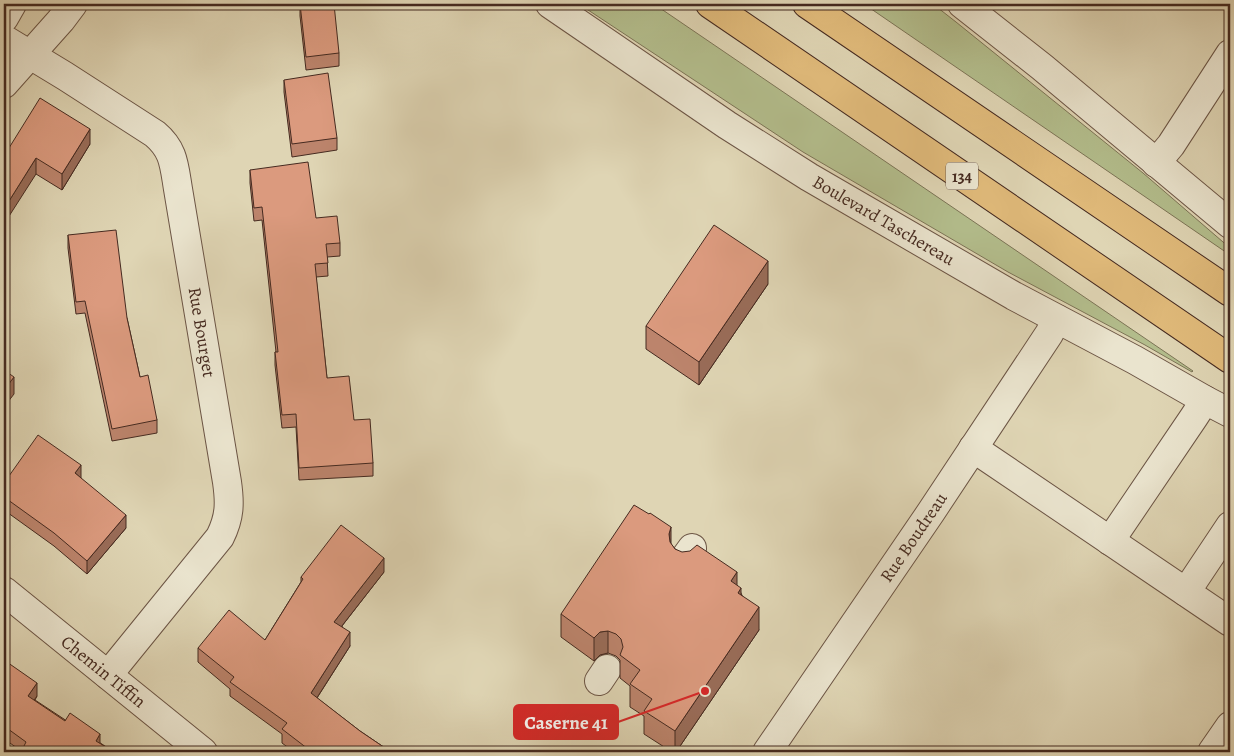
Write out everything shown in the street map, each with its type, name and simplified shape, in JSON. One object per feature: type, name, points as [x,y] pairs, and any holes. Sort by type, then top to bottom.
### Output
[{"type":"highway","name":"134","points":[[710,4],[1230,359]]},
{"type":"highway","points":[[807,4],[1230,292]]},
{"type":"street","points":[[4,18],[12,4]]},
{"type":"street","points":[[4,84],[73,4]]},
{"type":"street","name":"Boulevard Taschereau","points":[[550,4],[727,125],[784,161],[1014,296],[1230,413]]},
{"type":"street","points":[[962,4],[1042,67],[1230,224]]},
{"type":"street","name":"Rue Bourget","points":[[4,39],[155,134],[167,146],[171,154],[228,490],[229,511],[220,537],[108,675]]},
{"type":"street","points":[[1156,163],[1175,139],[1230,54]]},
{"type":"street","name":"Rue Boudreau","points":[[767,752],[973,448],[1057,319]]},
{"type":"street","points":[[1110,541],[1205,400]]},
{"type":"street","points":[[973,448],[1230,622]]},
{"type":"street","points":[[1186,592],[1230,526]]},
{"type":"street","name":"Chemin Tiffin","points":[[4,591],[203,752]]},
{"type":"street","points":[[1212,752],[1230,726]]},
{"type":"green space","points":[[579,4],[654,4],[1193,371],[1008,272],[803,152]]},
{"type":"green space","points":[[864,4],[933,4],[1143,173],[1230,248],[1230,255]]},
{"type":"building","points":[[300,4],[334,4],[339,53],[306,57]]},
{"type":"building","points":[[328,73],[337,138],[292,144],[284,80]]},
{"type":"building","points":[[40,98],[90,129],[62,174],[36,158],[4,209],[4,156]]},
{"type":"building","points":[[308,162],[316,218],[337,216],[340,243],[326,244],[328,263],[315,264],[327,378],[349,376],[354,420],[370,419],[373,463],[299,468],[296,414],[282,415],[275,352],[278,352],[262,207],[254,208],[250,170]]},
{"type":"building","points":[[714,225],[768,261],[699,362],[646,326]]},
{"type":"building","points":[[116,230],[127,318],[140,377],[148,375],[157,420],[112,429],[85,301],[76,302],[68,235]]},
{"type":"building","points":[[4,370],[14,377],[4,390]]},
{"type":"building","points":[[38,435],[81,465],[75,473],[126,515],[87,561],[54,533],[4,497],[4,483]]},
{"type":"building","points":[[634,505],[671,527],[669,534],[670,542],[675,549],[682,552],[690,551],[697,545],[737,572],[731,581],[741,588],[738,593],[759,607],[675,731],[644,711],[652,699],[630,684],[640,670],[620,655],[623,647],[621,639],[616,634],[608,631],[600,632],[594,638],[561,614]]},
{"type":"building","points":[[341,525],[384,558],[334,622],[350,632],[311,693],[391,752],[312,752],[282,729],[287,723],[230,682],[234,677],[198,648],[229,610],[265,640],[303,579],[301,577]]},
{"type":"building","points":[[4,660],[37,683],[28,696],[65,721],[70,713],[100,734],[96,741],[114,752],[33,752],[24,746],[26,742],[4,726]]},
{"type":"place","name":"Caserne 41","points":[[705,691]]}]
